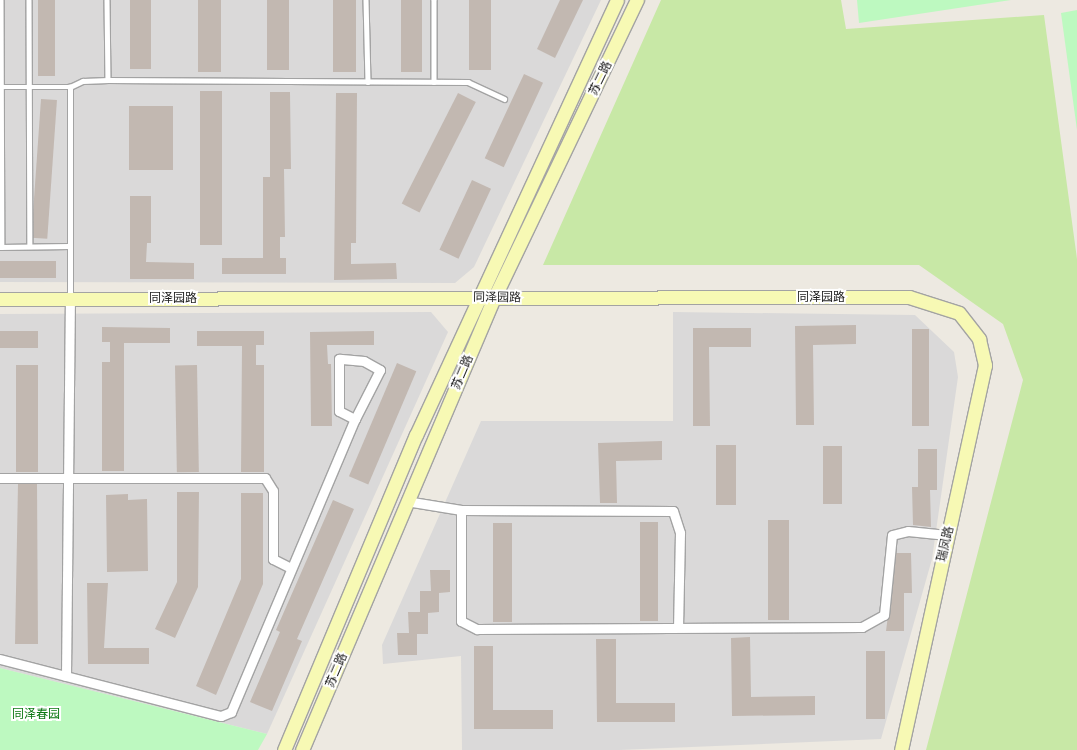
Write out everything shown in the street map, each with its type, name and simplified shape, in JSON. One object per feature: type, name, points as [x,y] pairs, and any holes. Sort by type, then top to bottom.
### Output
[{"type":"street","name":"苏二路","points":[[284,750],[478,297],[617,0]]},
{"type":"street","name":"苏二路","points":[[302,750],[406,501],[494,298],[637,0]]},
{"type":"street","name":"同泽园路","points":[[0,299],[909,297],[959,313],[979,339]]},
{"type":"street","points":[[66,676],[70,299]]},
{"type":"street","name":"瑞凤路","points":[[901,750],[985,365],[979,339]]},
{"type":"street","points":[[0,659],[221,716],[231,712],[355,418],[380,370],[364,361],[339,359],[339,411],[355,418]]},
{"type":"street","points":[[0,478],[265,478],[273,491],[273,559],[291,568]]},
{"type":"street","points":[[406,501],[461,510],[673,511],[680,533],[678,625]]},
{"type":"street","points":[[461,510],[461,621],[477,629],[678,625],[862,627],[884,615],[892,535],[908,531],[947,535]]},
{"type":"lane","points":[[1,0],[1,247],[69,246]]},
{"type":"lane","points":[[29,0],[30,246]]},
{"type":"lane","points":[[107,0],[108,80]]},
{"type":"lane","points":[[366,0],[368,82]]},
{"type":"lane","points":[[434,0],[434,82]]},
{"type":"lane","points":[[1,87],[70,88],[83,81],[108,80],[468,82],[504,99]]},
{"type":"lane","points":[[70,88],[70,299]]},
{"type":"shaded area","points":[[0,0],[601,0],[474,267],[455,283],[0,282]]},
{"type":"shaded area","points":[[431,312],[448,332],[267,734],[0,668],[0,314]]},
{"type":"shaded area","points":[[673,312],[915,315],[954,352],[958,377],[932,559],[881,739],[619,750],[462,750],[461,656],[383,664],[382,645],[481,421],[673,421]]},
{"type":"green space","points":[[661,0],[841,0],[846,29],[1044,15],[1077,259],[1077,750],[926,750],[1023,380],[1003,324],[919,265],[543,265]]},
{"type":"green space","points":[[857,0],[1011,0],[859,23]]},
{"type":"green space","points":[[1077,10],[1077,130],[1061,13]]},
{"type":"green space","name":"同泽春园","points":[[0,668],[267,734],[258,750],[0,750]]},
{"type":"building","points":[[38,0],[55,0],[55,76],[38,76]]},
{"type":"building","points":[[130,0],[151,0],[151,69],[130,69]]},
{"type":"building","points":[[198,0],[221,0],[221,72],[198,72]]},
{"type":"building","points":[[267,0],[289,0],[289,70],[267,70]]},
{"type":"building","points":[[333,0],[356,0],[356,72],[333,72]]},
{"type":"building","points":[[401,0],[422,0],[422,72],[401,72]]},
{"type":"building","points":[[469,0],[491,0],[491,70],[469,70]]},
{"type":"building","points":[[560,0],[583,0],[555,58],[537,49]]},
{"type":"building","points":[[524,74],[543,83],[504,167],[485,158]]},
{"type":"building","points":[[200,91],[222,91],[222,245],[200,245]]},
{"type":"building","points":[[270,92],[290,92],[291,169],[284,169],[285,237],[280,237],[280,258],[286,258],[286,274],[222,274],[222,258],[263,258],[263,177],[270,177]]},
{"type":"building","points":[[336,93],[357,93],[356,243],[351,243],[351,264],[396,263],[397,279],[334,280]]},
{"type":"building","points":[[458,93],[476,102],[420,213],[402,203]]},
{"type":"building","points":[[41,99],[57,100],[47,239],[31,238]]},
{"type":"building","points":[[129,106],[173,106],[173,170],[129,170]]},
{"type":"building","points":[[472,180],[491,189],[458,259],[439,250]]},
{"type":"building","points":[[130,196],[151,196],[151,243],[147,243],[146,262],[194,263],[194,279],[130,279]]},
{"type":"building","points":[[0,261],[56,261],[56,278],[0,278]]},
{"type":"building","points":[[856,325],[856,344],[813,345],[814,425],[796,425],[795,326]]},
{"type":"building","points":[[102,327],[170,328],[170,343],[124,343],[124,471],[102,471],[102,362],[110,362],[110,342],[102,342]]},
{"type":"building","points":[[693,328],[751,328],[751,347],[709,347],[710,426],[693,426]]},
{"type":"building","points":[[912,329],[929,329],[929,426],[912,426]]},
{"type":"building","points":[[0,331],[38,331],[38,348],[0,348]]},
{"type":"building","points":[[197,331],[264,331],[264,345],[256,345],[256,365],[264,365],[264,472],[241,472],[242,346],[197,346]]},
{"type":"building","points":[[374,331],[374,345],[327,345],[328,364],[331,364],[332,426],[311,426],[310,332]]},
{"type":"building","points":[[397,363],[416,371],[368,484],[349,476]]},
{"type":"building","points":[[16,365],[38,365],[38,472],[16,472]]},
{"type":"building","points":[[175,365],[197,365],[199,472],[177,472]]},
{"type":"building","points":[[662,441],[662,460],[616,461],[617,503],[600,503],[598,443]]},
{"type":"building","points":[[716,445],[736,445],[736,505],[716,505]]},
{"type":"building","points":[[823,446],[842,446],[842,504],[823,504]]},
{"type":"building","points":[[918,449],[937,449],[937,490],[930,490],[931,527],[913,525],[912,487],[918,487]]},
{"type":"building","points":[[18,484],[37,484],[38,644],[15,644]]},
{"type":"building","points":[[177,492],[199,492],[198,587],[175,638],[155,629],[177,582]]},
{"type":"building","points":[[241,493],[263,493],[263,584],[216,695],[196,686],[241,579]]},
{"type":"building","points":[[128,494],[128,500],[147,499],[148,571],[107,572],[106,495]]},
{"type":"building","points":[[333,500],[354,509],[297,639],[302,641],[272,711],[250,702],[280,632],[276,630]]},
{"type":"building","points":[[768,520],[789,520],[789,620],[768,620]]},
{"type":"building","points":[[640,522],[658,522],[658,621],[640,621]]},
{"type":"building","points":[[493,523],[512,523],[512,622],[493,622]]},
{"type":"building","points":[[896,553],[911,553],[912,593],[904,593],[904,631],[886,631]]},
{"type":"building","points":[[430,570],[450,570],[450,592],[439,593],[439,612],[428,613],[428,634],[417,634],[417,655],[398,655],[397,633],[409,633],[408,612],[420,612],[420,591],[431,591]]},
{"type":"building","points":[[87,583],[108,583],[104,648],[149,648],[149,664],[88,664]]},
{"type":"building","points":[[750,637],[751,697],[815,696],[815,715],[732,716],[731,638]]},
{"type":"building","points":[[596,639],[616,639],[616,703],[675,703],[675,722],[597,722]]},
{"type":"building","points":[[474,646],[493,646],[493,710],[553,710],[553,729],[474,729]]},
{"type":"building","points":[[866,651],[885,651],[885,719],[866,719]]}]
